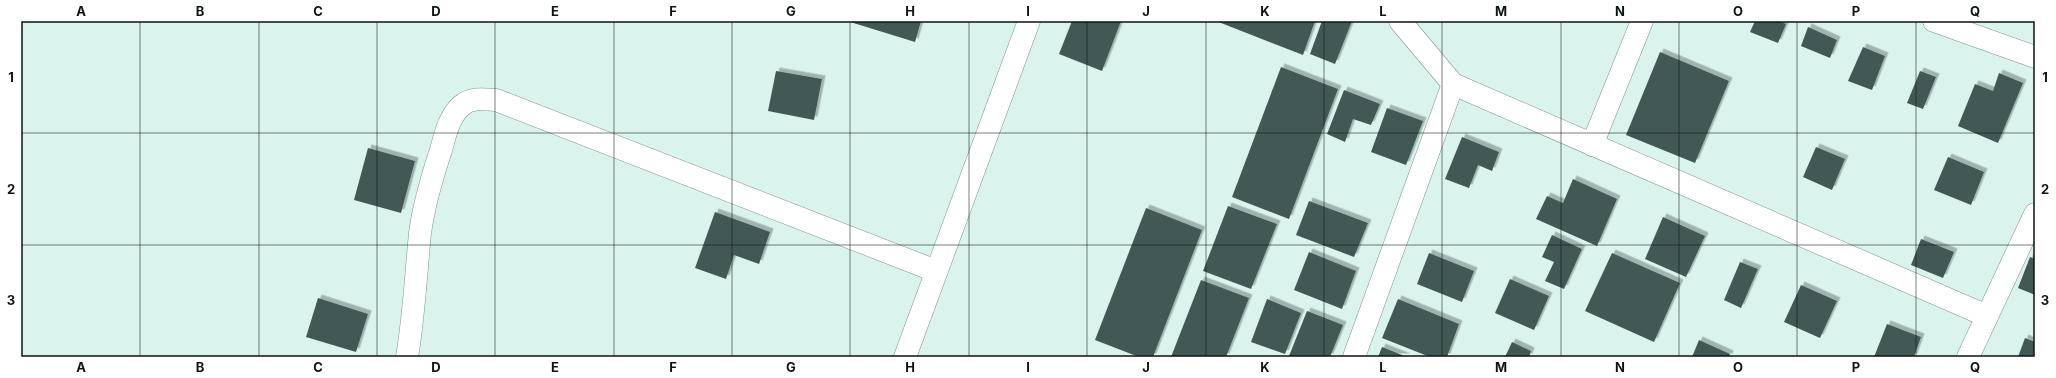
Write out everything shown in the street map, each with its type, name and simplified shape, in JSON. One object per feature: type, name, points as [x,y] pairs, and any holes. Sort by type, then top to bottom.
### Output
[{"type":"street","points":[[905,357],[1029,21]]},
{"type":"street","points":[[1400,21],[1453,84],[1987,316]]},
{"type":"street","points":[[1592,145],[1642,21]]},
{"type":"street","points":[[1934,21],[2035,57]]},
{"type":"street","points":[[1354,357],[1453,84]]},
{"type":"street","points":[[407,357],[416,296],[420,231],[430,183],[446,130],[454,115],[462,105],[478,98],[496,100],[936,272]]},
{"type":"street","points":[[1968,357],[2035,214]]},
{"type":"building","points":[[847,21],[921,21],[915,42]]},
{"type":"building","points":[[1072,21],[1121,21],[1102,71],[1059,54]]},
{"type":"building","points":[[1216,21],[1315,21],[1303,55]]},
{"type":"building","points":[[1322,21],[1352,21],[1335,64],[1310,54]]},
{"type":"building","points":[[1755,21],[1778,21],[1786,24],[1778,43],[1750,32]]},
{"type":"building","points":[[1808,27],[1837,40],[1830,58],[1801,46]]},
{"type":"building","points":[[1863,47],[1885,56],[1872,90],[1848,81]]},
{"type":"building","points":[[1660,52],[1729,81],[1695,163],[1626,135]]},
{"type":"building","points":[[1281,67],[1338,89],[1289,219],[1232,197]]},
{"type":"building","points":[[776,71],[822,79],[814,120],[768,111]]},
{"type":"building","points":[[1920,71],[1936,77],[1923,109],[1907,103]]},
{"type":"building","points":[[1999,73],[2023,83],[1998,143],[1958,126],[1975,84],[1993,91]]},
{"type":"building","points":[[1344,90],[1380,104],[1371,125],[1353,119],[1345,142],[1327,134]]},
{"type":"building","points":[[1387,108],[1423,121],[1406,165],[1371,152]]},
{"type":"building","points":[[1462,137],[1499,152],[1492,171],[1478,165],[1469,188],[1445,179]]},
{"type":"building","points":[[1816,147],[1845,159],[1832,190],[1803,177]]},
{"type":"building","points":[[368,148],[415,161],[401,213],[354,200]]},
{"type":"building","points":[[1948,157],[1984,172],[1971,205],[1934,190]]},
{"type":"building","points":[[1573,179],[1617,199],[1597,246],[1536,219],[1547,196],[1563,203]]},
{"type":"building","points":[[1309,201],[1368,223],[1354,257],[1296,235]]},
{"type":"building","points":[[1228,206],[1277,224],[1251,289],[1203,271]]},
{"type":"building","points":[[1146,208],[1202,230],[1153,357],[1139,357],[1095,340]]},
{"type":"building","points":[[715,212],[770,232],[759,264],[734,255],[726,279],[695,268]]},
{"type":"building","points":[[1663,217],[1705,236],[1686,277],[1645,259]]},
{"type":"building","points":[[1552,235],[1582,249],[1564,289],[1545,281],[1554,262],[1542,257]]},
{"type":"building","points":[[1921,239],[1954,252],[1943,278],[1911,265]]},
{"type":"building","points":[[1309,252],[1356,271],[1342,309],[1294,290]]},
{"type":"building","points":[[1429,253],[1474,271],[1462,302],[1417,284]]},
{"type":"building","points":[[1612,253],[1680,283],[1654,342],[1585,311]]},
{"type":"building","points":[[2030,257],[2035,259],[2035,295],[2018,288]]},
{"type":"building","points":[[1740,262],[1758,269],[1741,308],[1724,300]]},
{"type":"building","points":[[1510,279],[1549,296],[1534,330],[1495,313]]},
{"type":"building","points":[[1201,280],[1249,298],[1226,357],[1171,357]]},
{"type":"building","points":[[1801,285],[1837,301],[1820,338],[1784,322]]},
{"type":"building","points":[[318,298],[368,314],[356,352],[306,337]]},
{"type":"building","points":[[1267,299],[1301,313],[1285,354],[1251,342]]},
{"type":"building","points":[[1398,299],[1459,324],[1447,357],[1430,357],[1382,338]]},
{"type":"building","points":[[1307,311],[1343,325],[1330,357],[1289,356]]},
{"type":"building","points":[[1887,324],[1921,337],[1914,357],[1874,357]]},
{"type":"building","points":[[2025,338],[2035,342],[2035,357],[2018,357]]},
{"type":"building","points":[[1699,340],[1730,354],[1729,357],[1692,357]]},
{"type":"building","points":[[1512,342],[1531,351],[1529,357],[1505,357]]},
{"type":"building","points":[[1382,347],[1407,357],[1378,357]]}]
